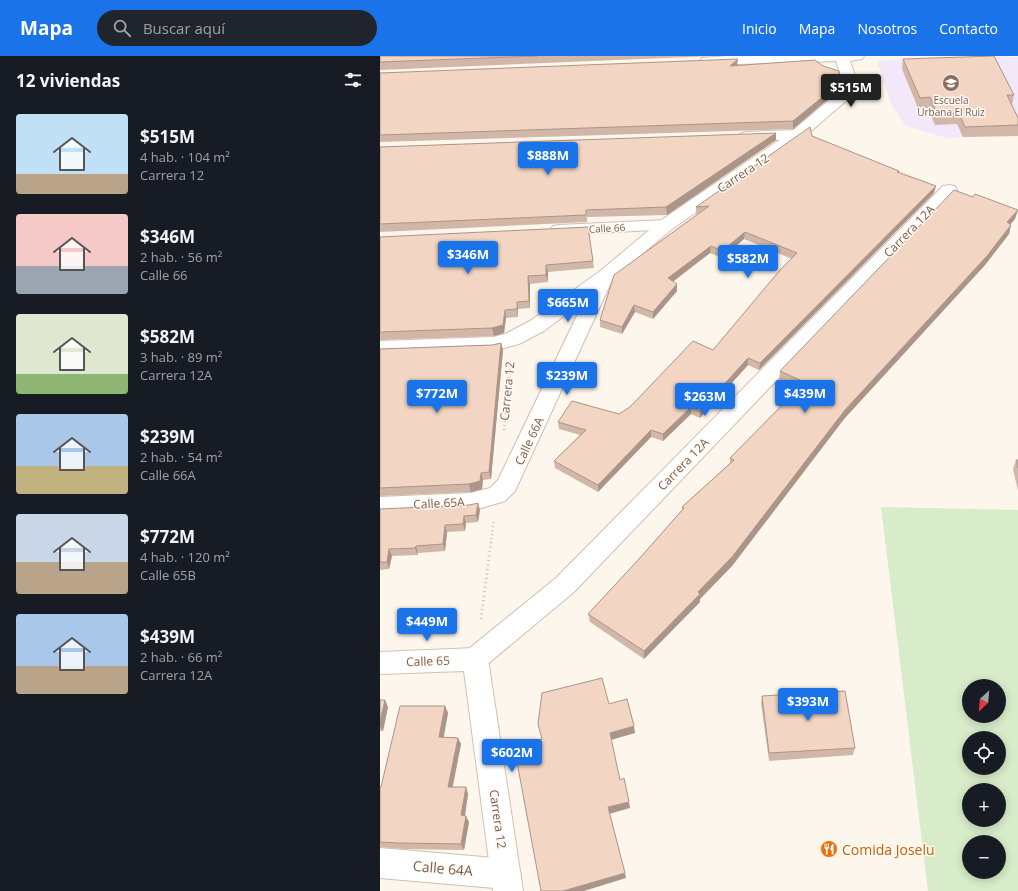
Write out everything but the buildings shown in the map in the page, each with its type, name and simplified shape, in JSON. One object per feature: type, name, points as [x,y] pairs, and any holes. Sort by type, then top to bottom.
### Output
[{"type":"street","name":"Carrera 12","points":[[512,339],[537,326],[605,276],[666,225],[797,135],[842,98],[849,79],[841,56]]},
{"type":"street","points":[[691,62],[857,56]]},
{"type":"street","points":[[734,137],[797,135]]},
{"type":"street","name":"Carrera 12A","points":[[475,659],[565,585],[949,190]]},
{"type":"street","name":"Calle 66","points":[[539,231],[666,225]]},
{"type":"street","name":"Calle 66A","points":[[497,495],[508,485],[605,276]]},
{"type":"street","points":[[380,348],[474,346],[512,339]]},
{"type":"street","name":"Calle 65A","points":[[380,506],[470,502],[497,495]]},
{"type":"street","name":"Carrera 12","points":[[475,659],[507,882]]},
{"type":"street","name":"Calle 65","points":[[380,663],[475,659]]},
{"type":"street","name":"Calle 64A","points":[[380,863],[507,882]]},
{"type":"path","points":[[891,169],[949,190]]},
{"type":"path","name":"Carrera 12","points":[[503,433],[512,339]]},
{"type":"path","points":[[475,659],[497,495]]},
{"type":"shaded area","name":"Escuela Urbana El Ruiz","points":[[993,56],[1018,57],[1018,118],[1013,120],[1006,135],[946,138],[906,126],[892,106],[877,61]]},
{"type":"green space","points":[[881,507],[1018,510],[1018,891],[928,891]]},
{"type":"place","name":"Escuela Urbana El Ruiz","points":[[951,83]]},
{"type":"place","name":"Comida Joselu","points":[[829,849]]}]
